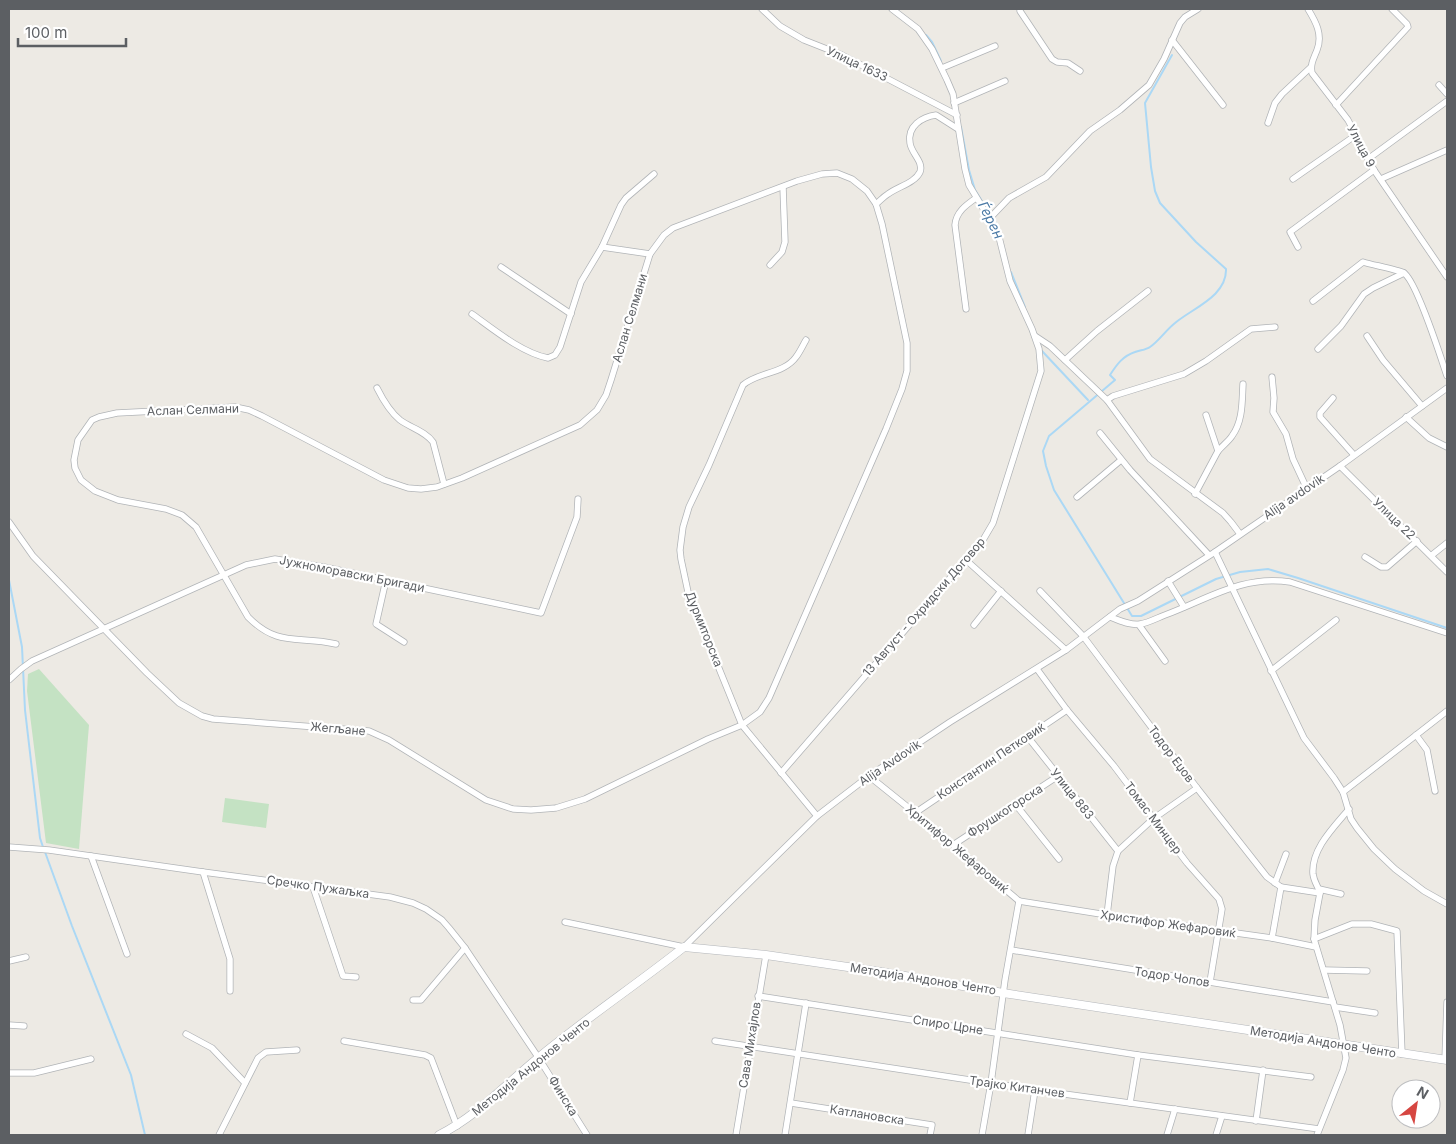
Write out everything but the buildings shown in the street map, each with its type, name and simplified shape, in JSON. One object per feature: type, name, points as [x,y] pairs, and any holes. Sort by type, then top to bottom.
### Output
[{"type":"main road","name":"Методија Андонов Ченто","points":[[438,1135],[456,1126],[480,1109],[538,1058],[684,947],[766,955],[882,972],[1003,993],[1446,1060]]},
{"type":"street","name":"Улица 1633","points":[[762,9],[780,26],[804,40],[842,55],[957,115]]},
{"type":"street","name":"13 Август - Охридски Договор","points":[[781,773],[983,540],[993,524],[1041,371],[1039,350],[1035,336],[1010,281],[998,234],[969,185],[957,115],[942,68],[918,29],[892,9]]},
{"type":"street","points":[[1020,9],[1052,59],[1057,62],[1068,63],[1080,71]]},
{"type":"street","points":[[989,219],[1009,198],[1046,177],[1090,131],[1149,85],[1185,17],[1198,9]]},
{"type":"street","points":[[1268,123],[1275,103],[1311,67],[1318,48],[1320,38],[1318,28],[1308,9]]},
{"type":"street","points":[[1336,105],[1408,27],[1392,9]]},
{"type":"street","points":[[1172,40],[1223,105]]},
{"type":"street","points":[[942,68],[995,46]]},
{"type":"street","name":"Улица 9","points":[[1311,67],[1312,73],[1348,120],[1374,170],[1447,277]]},
{"type":"street","points":[[954,103],[1005,81]]},
{"type":"street","points":[[1439,85],[1447,94]]},
{"type":"street","points":[[1368,159],[1447,100]]},
{"type":"street","points":[[876,204],[888,193],[914,179],[920,173],[920,166],[909,142],[913,128],[918,121],[925,117],[936,115],[958,129]]},
{"type":"street","points":[[1293,179],[1356,135]]},
{"type":"street","points":[[1381,179],[1447,150]]},
{"type":"street","points":[[1298,247],[1290,232],[1374,170]]},
{"type":"street","name":"Аслан Селмани","points":[[223,575],[207,543],[196,527],[182,515],[166,509],[118,500],[95,491],[81,480],[75,468],[74,453],[78,440],[92,420],[117,413],[235,407],[249,410],[262,416],[384,480],[408,488],[421,489],[444,484],[580,426],[597,410],[608,388],[650,254],[664,235],[673,228],[782,187],[822,174],[837,173],[852,179],[867,191],[876,204],[882,224],[907,343],[907,371],[886,429],[769,698],[760,712],[742,725]]},
{"type":"street","points":[[472,314],[518,345],[542,357],[548,358],[557,352],[581,282],[602,247],[621,205],[626,198],[654,174]]},
{"type":"street","points":[[770,265],[782,252],[785,242],[782,187]]},
{"type":"street","points":[[966,309],[955,225],[961,211],[976,198]]},
{"type":"street","points":[[602,247],[650,254]]},
{"type":"street","points":[[1313,301],[1363,262],[1404,273],[1410,279],[1424,309],[1447,376]]},
{"type":"street","points":[[501,267],[571,314]]},
{"type":"street","points":[[1318,349],[1341,326],[1364,294],[1404,273]]},
{"type":"street","points":[[1065,360],[1097,331],[1148,291]]},
{"type":"street","points":[[1105,397],[1184,374],[1206,361],[1250,329],[1275,327]]},
{"type":"street","points":[[1035,336],[1050,346],[1105,397],[1150,459],[1228,517],[1240,534]]},
{"type":"street","points":[[1367,336],[1383,360],[1422,406]]},
{"type":"street","name":"Дурмиторска","points":[[806,340],[796,358],[788,365],[750,380],[744,385],[689,507],[683,526],[680,550],[688,592],[742,725],[817,816]]},
{"type":"street","points":[[1272,377],[1273,412],[1286,434],[1292,459],[1307,489]]},
{"type":"street","points":[[1195,494],[1218,451],[1232,436],[1237,427],[1242,409],[1243,384]]},
{"type":"street","points":[[377,388],[400,421],[430,437],[444,484]]},
{"type":"street","name":"Alija avdovik","points":[[1120,610],[1138,601],[1215,552],[1340,466],[1447,388]]},
{"type":"street","points":[[1333,398],[1320,413],[1320,417],[1354,455]]},
{"type":"street","points":[[1206,415],[1218,451]]},
{"type":"street","points":[[1406,417],[1429,438],[1447,447]]},
{"type":"street","points":[[1100,433],[1121,460],[1209,555]]},
{"type":"street","points":[[1077,497],[1121,460]]},
{"type":"street","name":"Улица 22","points":[[1340,466],[1432,555],[1447,572]]},
{"type":"street","name":"Јужноморавски Бригади","points":[[9,680],[32,661],[246,565],[275,559],[324,567],[541,613],[577,517],[578,498]]},
{"type":"street","name":"Жегљане","points":[[9,522],[33,556],[179,703],[202,716],[213,719],[369,732],[389,740],[486,800],[513,809],[556,808],[585,799],[708,739],[742,725]]},
{"type":"street","points":[[1366,558],[1381,567],[1387,566],[1417,541]]},
{"type":"street","points":[[1432,555],[1447,543]]},
{"type":"street","points":[[1215,552],[1304,738],[1343,792],[1351,819],[1374,849],[1395,869],[1424,891],[1447,904]]},
{"type":"street","points":[[966,560],[1066,650]]},
{"type":"street","points":[[223,575],[248,617],[259,628],[279,638],[319,640],[336,644]]},
{"type":"street","points":[[386,580],[376,624],[404,642]]},
{"type":"street","points":[[1110,616],[1127,623],[1139,625],[1231,587],[1276,580],[1290,582],[1447,633]]},
{"type":"street","points":[[1168,581],[1183,606]]},
{"type":"street","points":[[974,625],[1001,591]]},
{"type":"street","name":"Тодор Еџов","points":[[1040,591],[1083,636],[1196,788],[1153,819],[1118,851]]},
{"type":"street","name":"Alija Avdovik","points":[[684,947],[817,816],[869,776],[950,722],[1066,650],[1120,610]]},
{"type":"street","points":[[1271,671],[1336,620]]},
{"type":"street","points":[[1139,625],[1166,661]]},
{"type":"street","name":"Томас Минцер","points":[[1037,669],[1067,710],[1114,766],[1187,863],[1219,899],[1222,909],[1210,982]]},
{"type":"street","name":"Константин Петковиќ","points":[[915,813],[1067,710]]},
{"type":"street","points":[[1343,792],[1447,711]]},
{"type":"street","name":"Улица 883","points":[[1027,736],[1118,851]]},
{"type":"street","points":[[1416,736],[1427,750],[1435,791]]},
{"type":"street","name":"Хритифор Жефаровиќ","points":[[869,776],[1019,901],[982,1135]]},
{"type":"street","name":"Фрушкогорска","points":[[953,846],[1058,776]]},
{"type":"street","points":[[1196,788],[1267,877],[1275,883],[1281,887],[1341,894]]},
{"type":"street","points":[[1016,805],[1059,859]]},
{"type":"street","points":[[1318,1132],[1346,1058],[1340,1025],[1314,939],[1320,891],[1315,884],[1313,871],[1317,855],[1325,838],[1349,809]]},
{"type":"street","name":"Сречко Пужаљка","points":[[9,848],[22,847],[49,850],[390,897],[413,903],[442,920],[465,948],[538,1058]]},
{"type":"street","points":[[1106,915],[1113,866],[1118,851]]},
{"type":"street","points":[[1275,883],[1286,854]]},
{"type":"street","points":[[91,856],[127,954]]},
{"type":"street","points":[[203,872],[230,959],[230,991]]},
{"type":"street","points":[[313,887],[343,976],[356,978]]},
{"type":"street","points":[[1272,938],[1281,887]]},
{"type":"street","name":"Христифор Жефаровиќ","points":[[1019,901],[1272,938],[1316,947]]},
{"type":"street","points":[[566,922],[684,947]]},
{"type":"street","points":[[1314,939],[1352,924],[1371,924],[1397,931],[1402,1054]]},
{"type":"street","points":[[413,1000],[421,1000],[465,948]]},
{"type":"street","name":"Тодор Чопов","points":[[1011,950],[1210,982],[1375,1012]]},
{"type":"street","name":"Сава Михајлов","points":[[736,1135],[766,955]]},
{"type":"street","points":[[9,961],[26,957]]},
{"type":"street","points":[[1324,970],[1367,971]]},
{"type":"street","name":"Спиро Црне","points":[[758,996],[1138,1055],[1311,1077]]},
{"type":"street","points":[[1446,1060],[1447,1002]]},
{"type":"street","points":[[786,1135],[806,1003]]},
{"type":"street","points":[[9,1024],[24,1026]]},
{"type":"street","points":[[186,1034],[212,1048],[245,1083]]},
{"type":"street","name":"Методија Андонов Ченто","points":[[344,1041],[425,1055],[431,1058],[456,1126]]},
{"type":"street","name":"Трајко Китанчев","points":[[715,1041],[1035,1090],[1256,1121],[1318,1132]]},
{"type":"street","points":[[220,1135],[258,1058],[262,1054],[297,1050]]},
{"type":"street","points":[[1130,1104],[1138,1055]]},
{"type":"street","name":"Финска","points":[[538,1058],[587,1135]]},
{"type":"street","points":[[9,1072],[34,1073],[91,1059]]},
{"type":"street","points":[[1256,1121],[1263,1070]]},
{"type":"street","points":[[1028,1135],[1035,1090]]},
{"type":"street","name":"Катлановска","points":[[791,1103],[932,1125],[930,1135]]},
{"type":"street","points":[[1167,1135],[1175,1109]]},
{"type":"street","points":[[1216,1135],[1222,1116]]},
{"type":"green space","points":[[39,669],[89,725],[79,849],[46,843],[27,691],[28,674]]},
{"type":"green space","points":[[225,798],[269,804],[266,828],[222,822]]},
{"type":"waterway","name":"Ѓерен","points":[[926,35],[932,42],[941,61]]},
{"type":"waterway","points":[[1172,55],[1145,103],[1155,191],[1160,203],[1196,242],[1226,269],[1225,278],[1221,287],[1208,301],[1175,323],[1153,345],[1124,358],[1110,375],[1115,380],[1049,436],[1043,451],[1054,490],[1132,616],[1141,616],[1216,579],[1240,572],[1268,569],[1447,628]]},
{"type":"waterway","name":"Ѓерен","points":[[961,127],[969,170],[975,190],[990,214]]},
{"type":"waterway","name":"Ѓерен","points":[[993,218],[999,229]]},
{"type":"waterway","name":"Ѓерен","points":[[1011,272],[1025,307]]},
{"type":"waterway","points":[[1042,351],[1088,400]]},
{"type":"waterway","points":[[9,580],[22,647],[25,710],[40,838],[43,847]]},
{"type":"waterway","points":[[45,852],[131,1075],[145,1135]]}]
